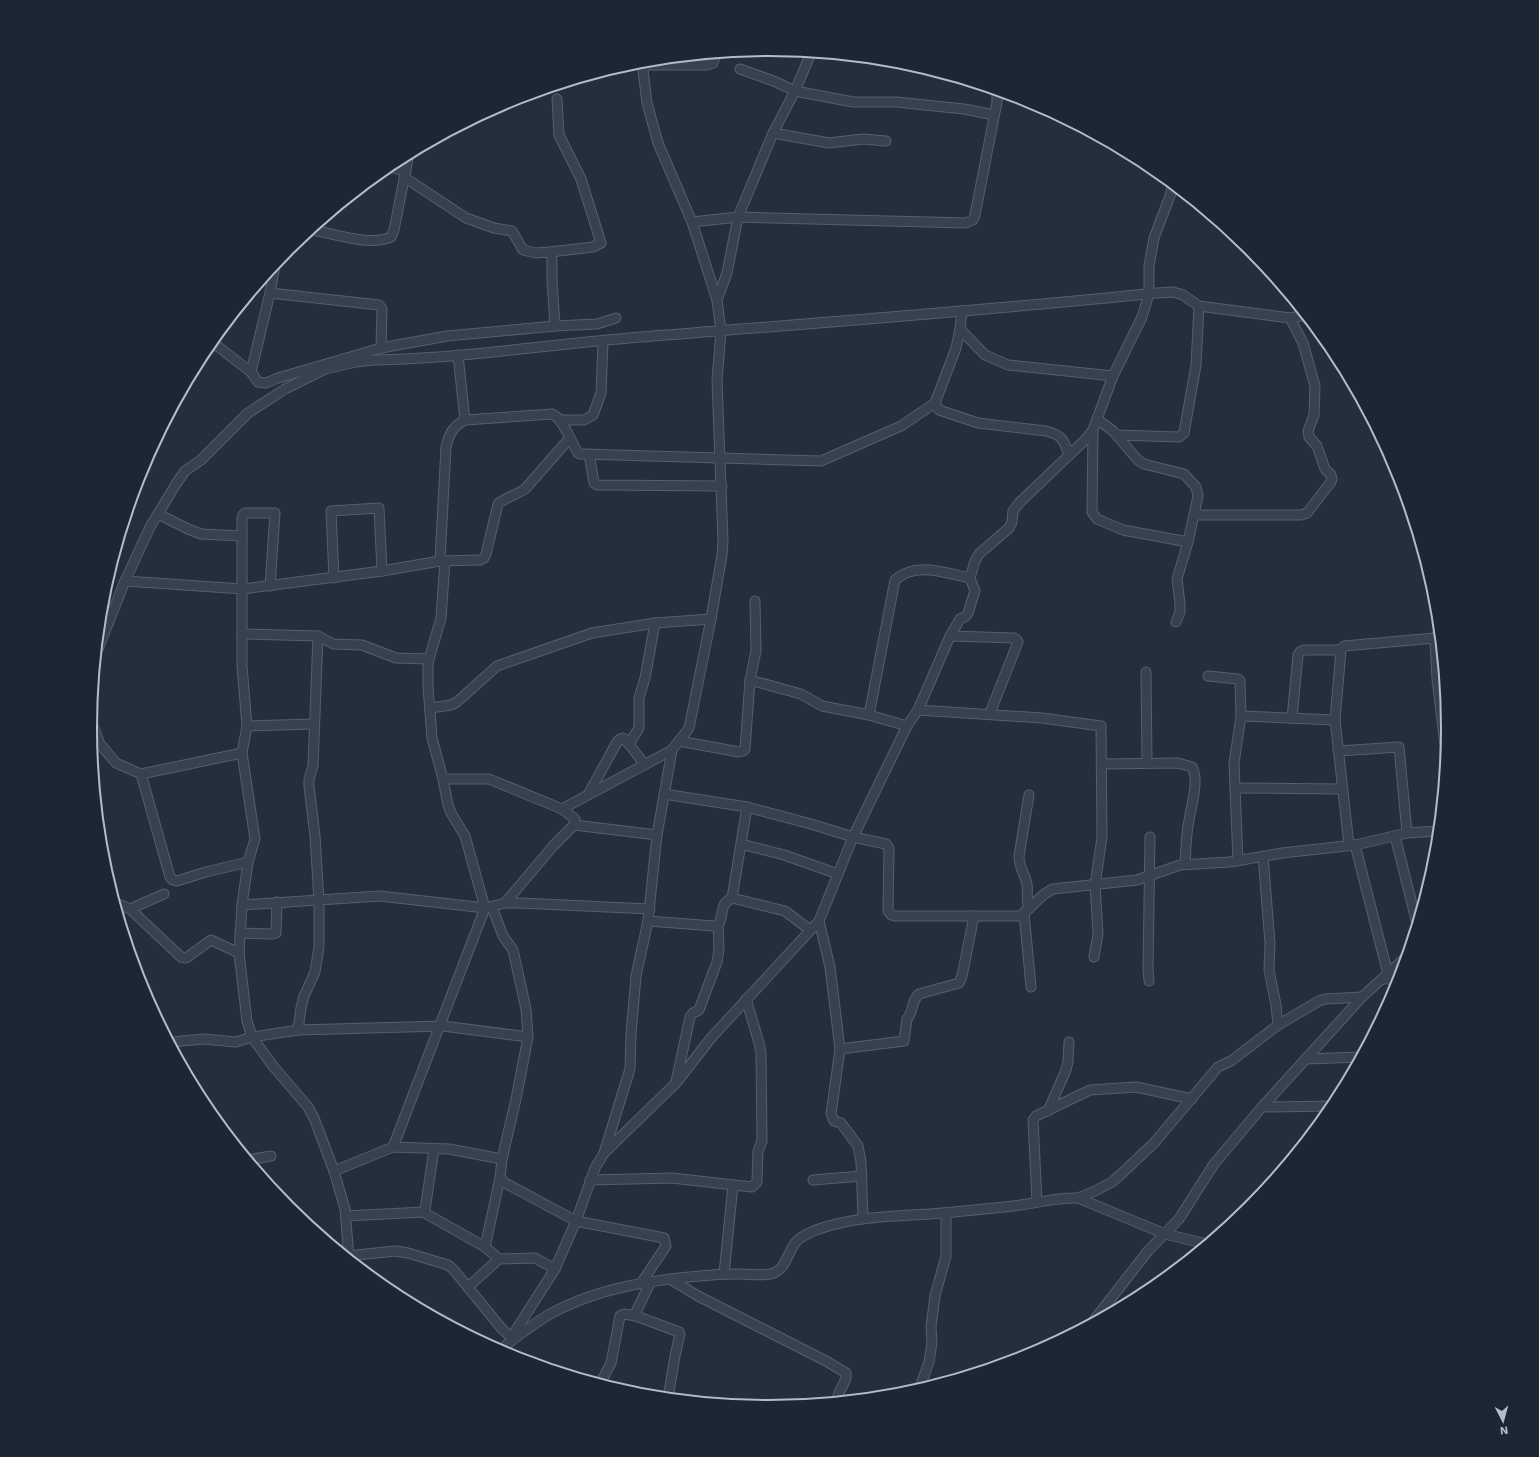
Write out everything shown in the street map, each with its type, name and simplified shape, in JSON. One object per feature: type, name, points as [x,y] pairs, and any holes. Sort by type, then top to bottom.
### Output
[{"type":"street","points":[[718,300],[728,274],[738,217],[773,133],[795,91],[809,57]]},
{"type":"street","points":[[667,64],[708,65],[713,63],[715,58]]},
{"type":"street","points":[[562,809],[672,750],[689,728],[711,619],[723,541],[717,380],[720,331],[718,300],[692,222],[658,143],[647,104],[643,68]]},
{"type":"street","points":[[740,69],[776,82],[795,91],[852,102],[896,102],[964,109],[994,115]]},
{"type":"street","points":[[692,222],[738,217],[966,223],[973,220],[975,215],[997,102],[996,96]]},
{"type":"street","points":[[395,170],[405,174],[466,218],[494,228],[512,231],[523,250],[536,253],[550,252],[593,247],[601,244],[581,179],[559,135],[557,99]]},
{"type":"street","points":[[773,133],[829,144],[863,139],[886,141]]},
{"type":"street","points":[[317,231],[369,241],[386,239],[392,236],[407,162]]},
{"type":"street","points":[[1171,190],[1154,238],[1149,266],[1149,294],[1142,317],[1113,376],[1093,430],[1092,512],[1094,516],[1101,521],[1122,530],[1188,542]]},
{"type":"street","points":[[550,252],[552,260],[555,326]]},
{"type":"street","points":[[252,372],[273,275]]},
{"type":"street","points":[[104,633],[125,581],[158,514],[185,471],[201,460],[248,413],[285,389],[325,370],[356,362],[458,355],[603,341],[1174,292],[1183,295],[1199,306],[1290,318],[1300,316]]},
{"type":"street","points":[[270,293],[379,305],[382,309],[382,348]]},
{"type":"street","points":[[1117,435],[1183,436],[1196,365],[1199,306]]},
{"type":"street","points":[[485,1247],[528,1037],[526,1009],[513,950],[503,936],[488,908],[465,836],[451,813],[432,738],[428,687],[429,659],[441,618],[446,447],[450,433],[458,424],[465,420],[552,414],[561,420],[578,453],[720,459],[821,461],[901,426],[935,404],[956,348],[962,311]]},
{"type":"street","points":[[217,346],[252,372],[258,382],[266,383],[278,378],[382,348],[447,336],[555,326],[597,324],[616,318]]},
{"type":"street","points":[[1194,515],[1301,515],[1307,513],[1331,482],[1331,475],[1325,469],[1317,446],[1309,437],[1308,431],[1314,415],[1315,386],[1303,343],[1290,318]]},
{"type":"street","points":[[960,329],[985,355],[1008,365],[1113,376]]},
{"type":"street","points":[[561,420],[584,420],[594,415],[601,393],[603,341]]},
{"type":"street","points":[[458,355],[465,420]]},
{"type":"street","points":[[935,404],[939,410],[978,423],[1054,433],[1064,440],[1069,455]]},
{"type":"street","points":[[1097,419],[1117,435],[1138,460],[1144,464],[1184,474],[1196,487],[1198,496],[1188,542],[1176,584],[1180,604],[1180,612],[1176,622]]},
{"type":"street","points":[[604,1153],[676,1083],[711,1038],[819,921],[853,837],[907,726],[918,710],[950,636],[960,619],[968,613],[975,591],[970,578],[979,554],[1011,525],[1013,511],[1019,503],[1093,430]]},
{"type":"street","points":[[125,581],[243,589],[334,578],[442,561],[480,560],[484,558],[486,554],[498,504],[502,500],[518,494],[525,489],[570,438]]},
{"type":"street","points":[[589,454],[594,483],[597,485],[722,486]]},
{"type":"street","points":[[334,578],[331,511],[379,508],[382,571]]},
{"type":"street","points":[[270,586],[274,513],[245,513],[242,518],[242,666],[247,726],[242,753],[255,832],[255,839],[248,862],[242,905],[239,953],[247,1020],[252,1037],[273,1066],[308,1107],[314,1118],[334,1171],[346,1216],[348,1252]]},
{"type":"street","points":[[158,514],[201,534],[242,536]]},
{"type":"street","points":[[869,715],[895,580],[905,573],[922,569],[970,578]]},
{"type":"street","points":[[679,741],[740,752],[745,749],[750,680],[756,651],[754,601]]},
{"type":"street","points":[[430,708],[451,705],[457,702],[497,666],[592,634],[655,623],[711,619]]},
{"type":"street","points":[[629,744],[639,728],[639,698],[645,678],[655,623]]},
{"type":"street","points":[[242,634],[318,636],[333,644],[362,645],[396,658],[429,659]]},
{"type":"street","points":[[1385,977],[1352,845],[1342,789],[1335,720],[1341,650],[1344,646],[1435,635]]},
{"type":"street","points":[[298,1030],[302,1002],[315,972],[319,947],[320,901],[315,836],[309,786],[309,779],[313,766],[318,636]]},
{"type":"street","points":[[950,636],[1014,638],[1017,640],[1018,642],[990,713]]},
{"type":"street","points":[[1292,718],[1298,655],[1300,652],[1304,650],[1341,650]]},
{"type":"street","points":[[1437,650],[1437,679],[1442,718]]},
{"type":"street","points":[[1146,672],[1147,762]]},
{"type":"street","points":[[1208,676],[1238,679],[1240,681],[1241,716],[1234,763],[1238,861]]},
{"type":"street","points":[[750,680],[801,694],[822,706],[869,715],[907,726]]},
{"type":"street","points":[[918,710],[990,713],[1101,726],[1102,837],[1095,885],[1098,934],[1094,957]]},
{"type":"street","points":[[1241,716],[1335,720]]},
{"type":"street","points":[[247,726],[314,724]]},
{"type":"street","points":[[97,737],[100,744],[116,763],[140,774],[242,753]]},
{"type":"street","points":[[588,795],[620,739],[623,738],[629,744],[645,765]]},
{"type":"street","points":[[1338,751],[1399,747],[1407,833]]},
{"type":"street","points":[[513,1339],[516,1330],[555,1269],[576,1221],[590,1180],[604,1153],[630,1069],[631,1034],[636,976],[650,909],[657,835],[672,750]]},
{"type":"street","points":[[1102,764],[1147,762],[1178,763],[1192,767],[1194,770],[1193,797],[1188,825],[1185,864]]},
{"type":"street","points":[[140,774],[170,877],[173,880],[177,881],[212,870],[248,862]]},
{"type":"street","points":[[443,779],[489,779],[562,809],[575,819],[574,825],[554,845],[505,903]]},
{"type":"street","points":[[1235,788],[1342,789]]},
{"type":"street","points":[[664,794],[747,807],[853,837],[883,842],[889,848],[887,908],[891,915],[895,916],[1020,916],[1048,891],[1053,889],[1137,880],[1185,864],[1238,861],[1264,856],[1352,845],[1407,833],[1434,831]]},
{"type":"street","points":[[1029,795],[1019,856],[1019,865],[1027,883],[1031,987]]},
{"type":"street","points":[[732,898],[747,807]]},
{"type":"street","points":[[574,825],[657,835]]},
{"type":"street","points":[[1395,836],[1415,916]]},
{"type":"street","points":[[1149,981],[1150,837]]},
{"type":"street","points":[[741,844],[784,855],[838,874]]},
{"type":"street","points":[[1264,856],[1270,943],[1269,970],[1276,1005],[1278,1025]]},
{"type":"street","points":[[130,909],[164,894]]},
{"type":"street","points":[[242,905],[380,896],[488,908],[505,903],[650,909]]},
{"type":"street","points":[[676,1083],[690,1017],[693,1013],[699,1010],[717,962],[719,949],[718,925],[720,922],[723,905],[732,898],[785,911],[810,930]]},
{"type":"street","points":[[240,933],[272,934],[276,932],[277,902]]},
{"type":"street","points":[[121,905],[130,909],[181,957],[186,958],[210,940],[239,953]]},
{"type":"street","points":[[392,1146],[437,1029],[488,908]]},
{"type":"street","points":[[840,1049],[904,1041],[908,1019],[910,1017],[915,998],[919,994],[959,983],[962,976],[974,916]]},
{"type":"street","points":[[648,920],[714,926],[718,925]]},
{"type":"street","points":[[819,921],[830,967],[840,1049],[831,1114],[834,1120],[841,1123],[858,1146],[862,1176],[863,1218]]},
{"type":"street","points":[[1098,1315],[1144,1257],[1179,1219],[1214,1164],[1262,1107],[1362,997],[1399,963]]},
{"type":"street","points":[[1385,977],[1394,978]]},
{"type":"street","points":[[1078,1198],[1112,1182],[1119,1176],[1154,1143],[1218,1067],[1231,1061],[1278,1025],[1319,1001],[1326,999],[1362,997]]},
{"type":"street","points":[[590,1180],[672,1178],[752,1187],[755,1186],[757,1182],[758,1151],[762,1144],[761,1053],[746,999]]},
{"type":"street","points":[[175,1042],[181,1040],[204,1039],[236,1042],[252,1037],[298,1030],[443,1026],[528,1037]]},
{"type":"street","points":[[1048,1111],[1066,1070],[1069,1042]]},
{"type":"street","points":[[1306,1058],[1356,1057]]},
{"type":"street","points":[[1037,1202],[1033,1120],[1036,1116],[1090,1090],[1136,1087],[1192,1099]]},
{"type":"street","points":[[1262,1107],[1326,1106]]},
{"type":"street","points":[[334,1171],[392,1146],[463,1151],[502,1159]]},
{"type":"street","points":[[423,1212],[425,1210],[434,1149]]},
{"type":"street","points":[[253,1159],[271,1156]]},
{"type":"street","points":[[813,1180],[862,1176]]},
{"type":"street","points":[[500,1178],[505,1183],[576,1221],[664,1238],[666,1246],[642,1282]]},
{"type":"street","points":[[724,1274],[734,1185]]},
{"type":"street","points":[[506,1347],[513,1339],[549,1314],[609,1291],[651,1281],[724,1274],[764,1275],[773,1273],[781,1270],[795,1242],[804,1236],[815,1230],[840,1222],[863,1218],[946,1213],[1015,1206],[1063,1197],[1078,1198],[1165,1234],[1202,1243]]},
{"type":"street","points":[[346,1216],[423,1212],[485,1247],[499,1259]]},
{"type":"street","points":[[921,1383],[929,1362],[932,1343],[931,1327],[935,1296],[946,1256],[946,1213]]},
{"type":"street","points":[[353,1256],[395,1251],[448,1265],[453,1269],[502,1329],[513,1339]]},
{"type":"street","points":[[468,1287],[499,1259],[535,1258],[555,1269]]},
{"type":"street","points":[[670,1279],[698,1296],[826,1361],[846,1373],[846,1380],[838,1392],[838,1397]]},
{"type":"street","points":[[636,1316],[635,1314],[651,1281]]},
{"type":"street","points":[[602,1380],[611,1363],[620,1316],[624,1314],[636,1316],[679,1332],[680,1334],[669,1393]]}]
